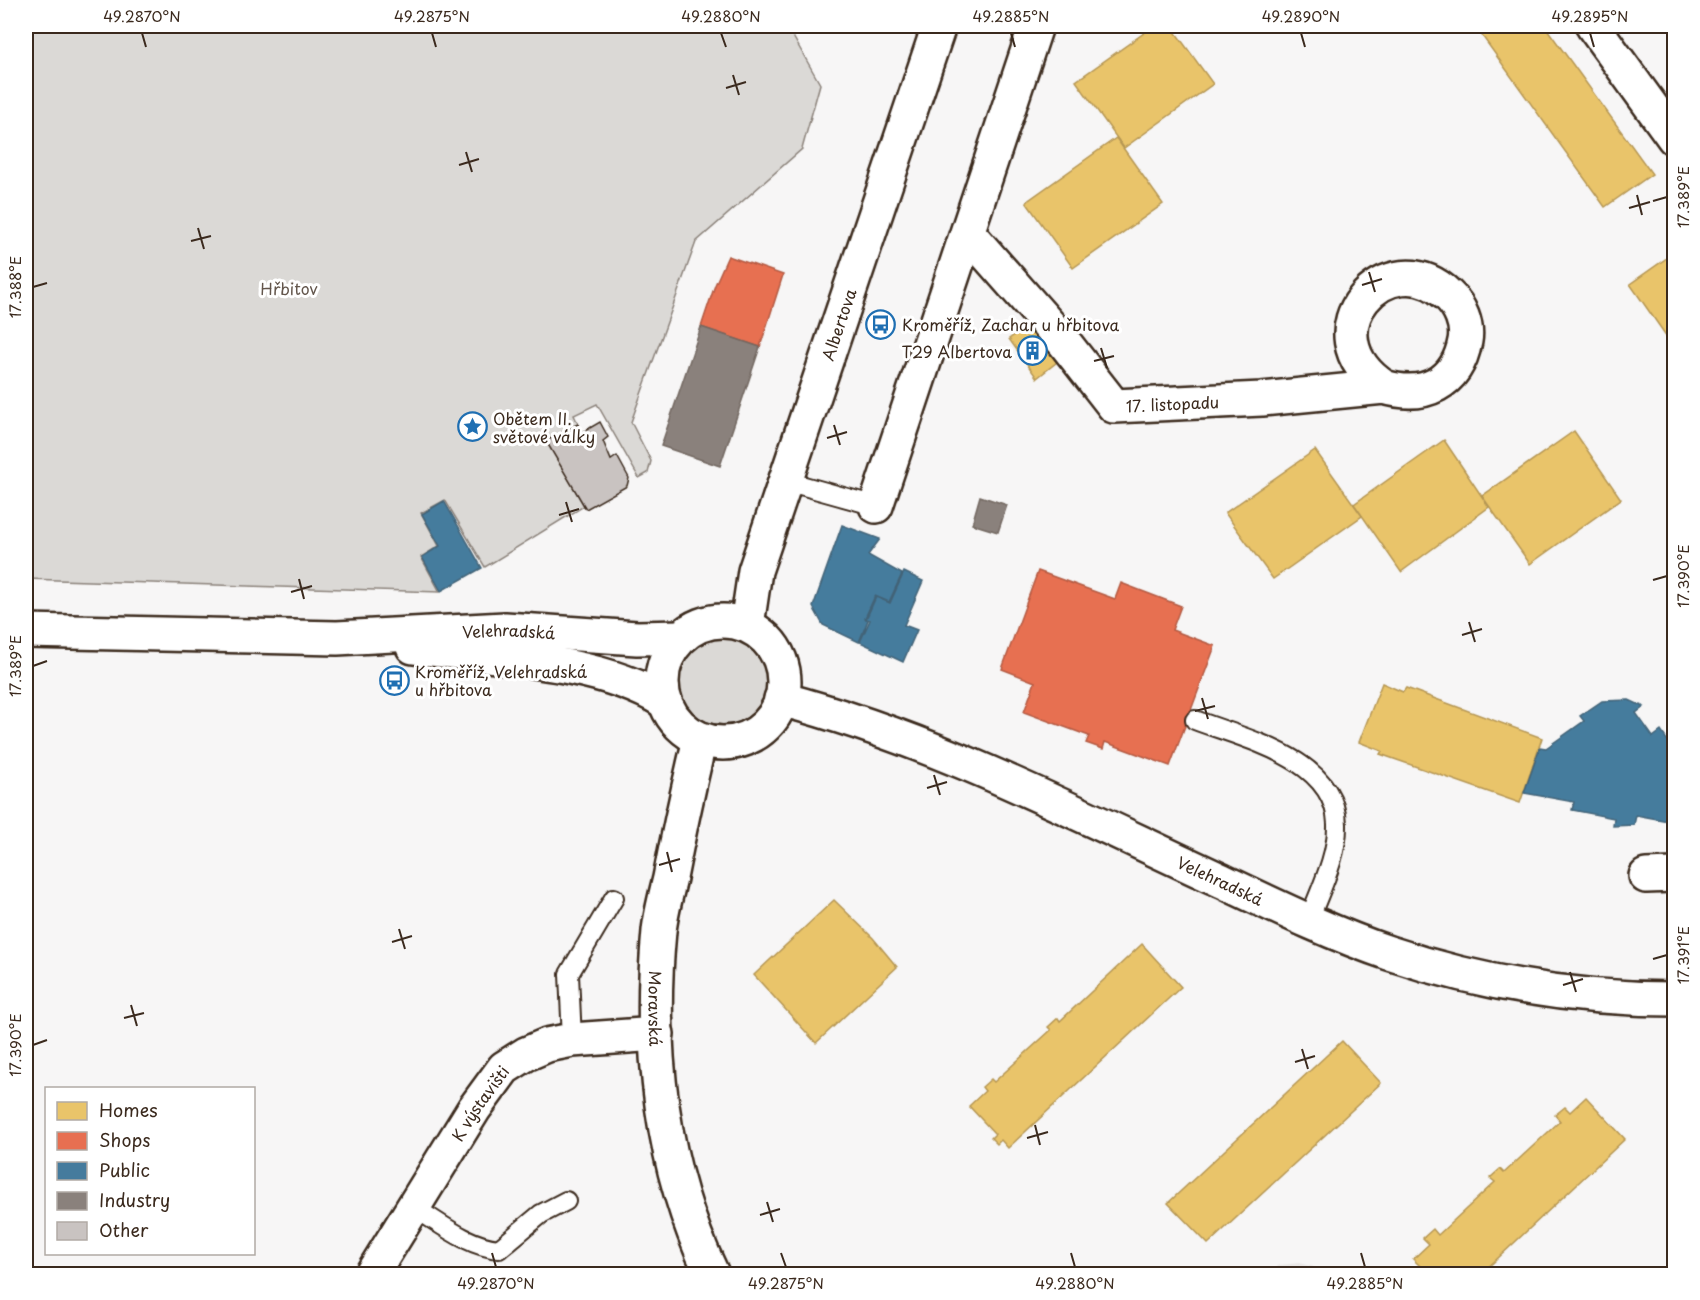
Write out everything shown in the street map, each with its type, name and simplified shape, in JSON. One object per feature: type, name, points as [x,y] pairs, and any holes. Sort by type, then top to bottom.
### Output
[{"type":"street","name":"Albertova","points":[[747,625],[755,571],[939,26]]},
{"type":"street","points":[[876,506],[1036,26]]},
{"type":"street","points":[[1593,26],[1674,138]]},
{"type":"street","name":"17. listopadu","points":[[968,233],[1064,342],[1114,406],[1262,399],[1384,387]]},
{"type":"street","name":"Velehradská","points":[[730,620],[747,625],[764,635],[776,650],[783,667],[785,686],[782,699],[771,722],[756,734],[738,742],[719,744],[700,740],[685,731],[673,717],[664,701],[661,684],[663,667],[670,651],[681,637],[695,627],[712,621],[730,620]]},
{"type":"street","name":"Velehradská","points":[[26,632],[337,638],[475,629],[637,638],[681,637]]},
{"type":"street","name":"Velehradská","points":[[337,638],[503,658],[607,675],[643,688],[664,701]]},
{"type":"street","name":"Velehradská","points":[[782,699],[833,713],[926,747],[1386,952],[1486,980],[1596,997],[1674,999]]},
{"type":"street","name":"Moravská","points":[[700,740],[659,930],[657,1034],[664,1121],[671,1160],[682,1201],[712,1275]]},
{"type":"street","name":"K výstavišti","points":[[372,1275],[474,1109],[504,1068],[526,1054],[547,1045],[572,1040],[657,1034]]},
{"type":"lane","points":[[786,481],[876,506]]},
{"type":"lane","points":[[1195,720],[1299,761],[1326,789],[1334,804],[1337,823],[1336,840],[1310,920]]},
{"type":"lane","points":[[572,1040],[569,974],[614,898]]},
{"type":"lane","points":[[413,1207],[465,1239],[486,1248],[499,1249],[542,1214],[566,1201]]},
{"type":"shaded area","points":[[1299,1263],[1314,1267],[1323,1274],[1266,1274],[1280,1265]]},
{"type":"green space","name":"Hřbitov","points":[[26,26],[787,26],[820,84],[802,149],[696,242],[631,422],[651,461],[648,473],[639,478],[597,404],[574,415],[578,424],[547,441],[584,506],[485,567],[445,500],[421,513],[439,546],[421,557],[440,592],[26,579]]},
{"type":"green space","points":[[723,637],[740,640],[754,650],[764,664],[767,681],[764,698],[754,712],[740,722],[723,725],[706,722],[692,712],[682,698],[679,681],[682,664],[692,650],[706,640]]},
{"type":"building: Homes","points":[[1154,26],[1171,26],[1213,84],[1124,148],[1076,81]]},
{"type":"building: Homes","points":[[1475,26],[1545,26],[1652,174],[1605,207]]},
{"type":"building: Homes","points":[[1116,138],[1163,204],[1073,268],[1026,202]]},
{"type":"building: Homes","points":[[1674,253],[1674,347],[1630,284]]},
{"type":"building: Homes","name":"T29 Albertova","points":[[1030,324],[1057,362],[1037,378],[1009,339]]},
{"type":"building: Homes","points":[[1574,431],[1621,499],[1530,564],[1482,496]]},
{"type":"building: Homes","points":[[1444,440],[1489,507],[1401,572],[1354,504]]},
{"type":"building: Homes","points":[[1315,450],[1362,516],[1273,579],[1225,513]]},
{"type":"building: Homes","points":[[1382,683],[1403,692],[1406,688],[1542,738],[1520,803],[1380,754],[1382,751],[1359,742]]},
{"type":"building: Homes","points":[[834,900],[873,938],[897,967],[816,1043],[754,975]]},
{"type":"building: Homes","points":[[1142,944],[1181,987],[1008,1148],[1001,1140],[997,1144],[991,1138],[995,1134],[969,1106],[985,1091],[982,1087],[991,1079],[994,1082],[1051,1030],[1048,1027],[1058,1018],[1060,1021]]},
{"type":"building: Homes","points":[[1342,1041],[1381,1083],[1208,1244],[1168,1203]]},
{"type":"building: Homes","points":[[1586,1097],[1625,1139],[1481,1274],[1428,1274],[1413,1259],[1429,1244],[1423,1238],[1433,1229],[1438,1235],[1495,1182],[1490,1178],[1500,1169],[1504,1173],[1560,1121],[1555,1115],[1565,1107],[1570,1112]]},
{"type":"building: Shops","points":[[728,256],[783,275],[760,347],[701,327],[715,285]]},
{"type":"building: Shops","points":[[1038,571],[1115,599],[1121,583],[1181,606],[1172,630],[1215,646],[1170,766],[1105,742],[1103,749],[1086,743],[1089,736],[1024,712],[1035,682],[1002,669]]},
{"type":"building: Public","points":[[444,501],[482,568],[441,591],[422,557],[440,546],[422,514]]},
{"type":"building: Public","points":[[842,525],[880,539],[868,555],[902,574],[889,602],[875,596],[865,618],[868,620],[859,642],[823,625],[813,607]]},
{"type":"building: Public","points":[[904,572],[923,581],[904,625],[917,630],[903,662],[860,642],[870,620],[866,619],[876,597],[890,603]]},
{"type":"building: Public","points":[[1629,700],[1644,707],[1636,713],[1653,737],[1661,731],[1674,750],[1670,754],[1674,760],[1674,822],[1636,815],[1634,825],[1613,826],[1614,818],[1572,810],[1574,802],[1524,793],[1540,747],[1546,748],[1584,721],[1580,716],[1602,701]]},
{"type":"building: Industry","points":[[701,327],[760,347],[720,466],[661,446]]},
{"type":"building: Industry","points":[[980,496],[1007,505],[998,532],[972,524]]},
{"type":"building: Other","points":[[600,422],[608,437],[603,441],[611,460],[617,456],[629,478],[627,486],[586,509],[546,441],[578,424],[583,432]]},
{"type":"place","name":"Kroměříž, Zachar u hřbitova","points":[[881,324]]},
{"type":"place","name":"T29 Albertova","points":[[1033,351]]},
{"type":"place","name":"Obětem II. světové války","points":[[472,427]]},
{"type":"place","name":"Kroměříž, Velehradská u hřbitova","points":[[394,680]]}]
